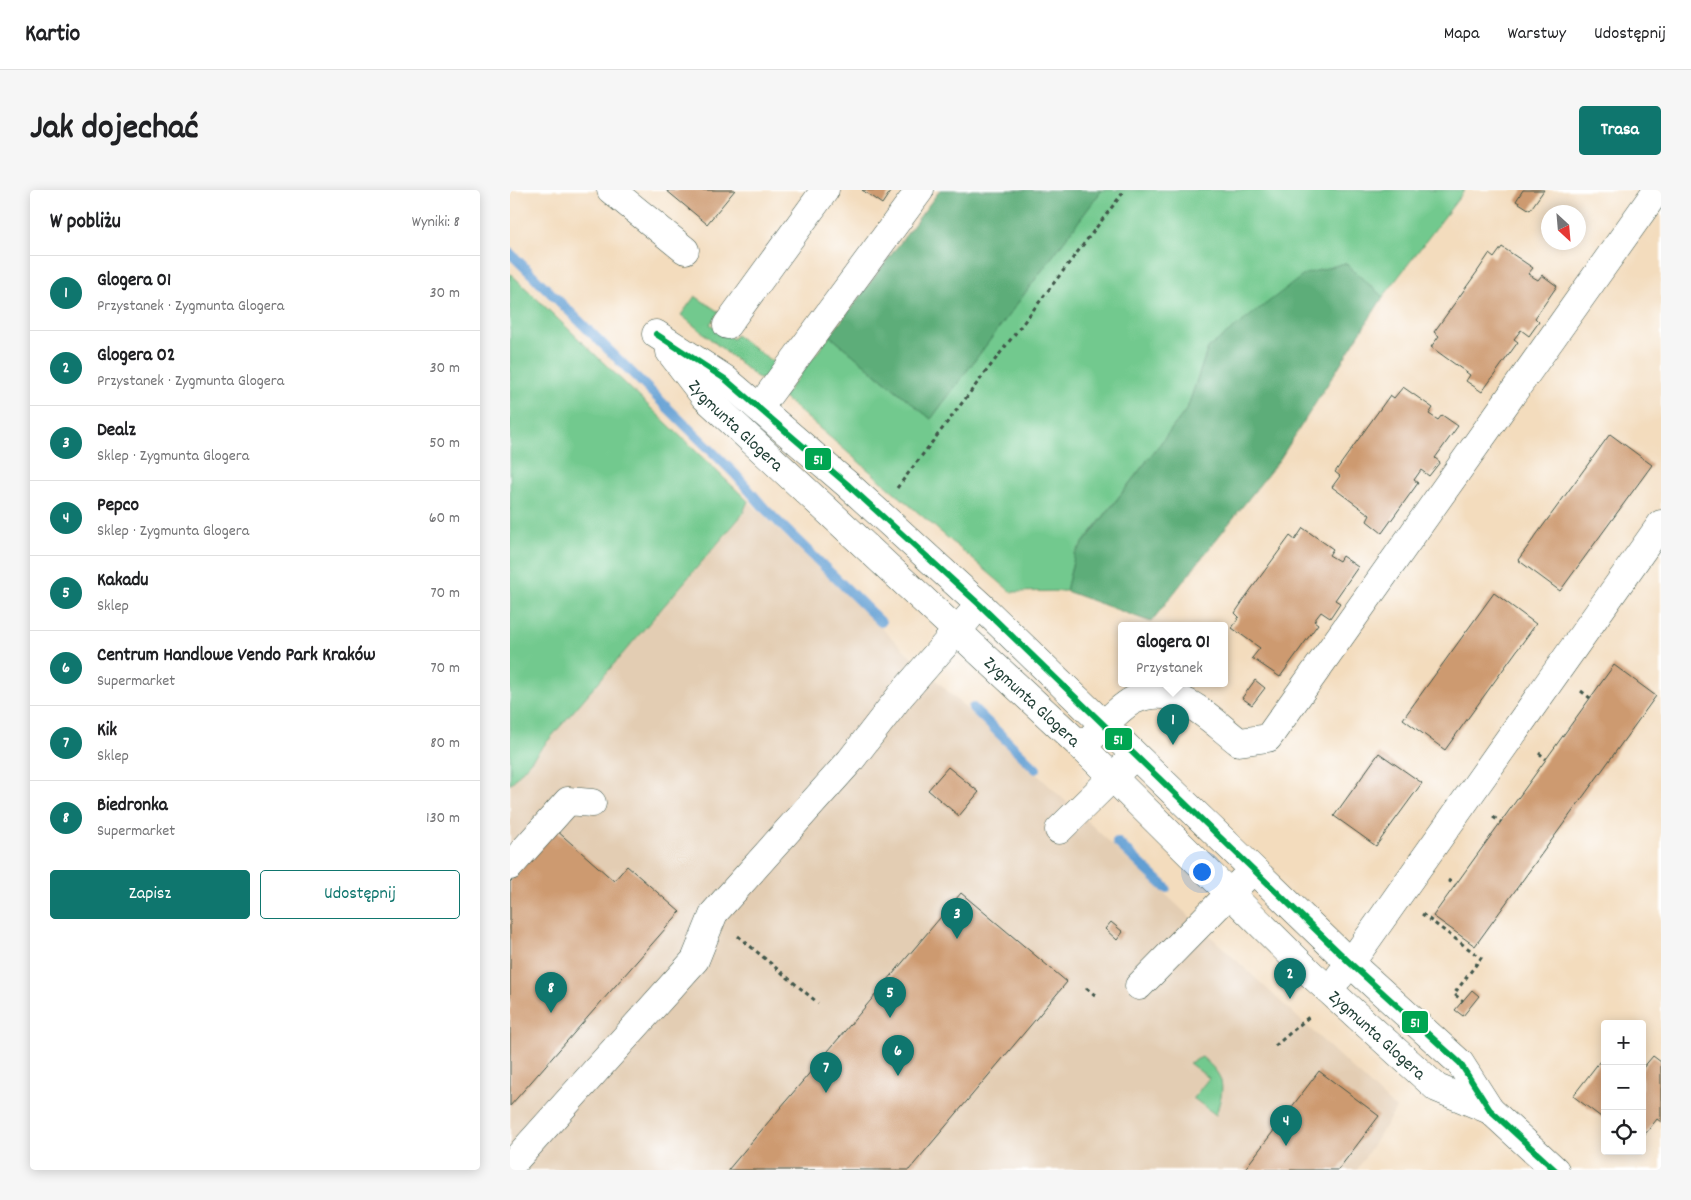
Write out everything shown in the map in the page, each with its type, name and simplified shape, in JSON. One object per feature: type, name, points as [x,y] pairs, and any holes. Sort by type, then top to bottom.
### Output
[{"type":"street","points":[[611,190],[685,250]]},
{"type":"street","points":[[727,325],[825,190]]},
{"type":"street","points":[[759,408],[920,190]]},
{"type":"street","points":[[1082,747],[1133,700],[1161,693],[1188,702],[1239,742],[1268,738],[1657,190]]},
{"type":"street","name":"Zygmunta Glogera","points":[[1490,1110],[1437,1088],[1328,990],[1082,747],[704,396],[656,334],[725,379],[980,605],[1350,963],[1460,1063],[1490,1110],[1555,1170]]},
{"type":"street","points":[[1328,990],[1350,963],[1661,524]]},
{"type":"street","points":[[510,1166],[695,960],[714,913],[850,761],[901,695],[956,630],[980,605]]},
{"type":"street","points":[[1059,830],[1135,755]]},
{"type":"street","points":[[510,866],[568,801],[592,803]]},
{"type":"street","points":[[1139,986],[1253,870]]},
{"type":"path","points":[[894,493],[1125,190]]},
{"type":"path","points":[[1397,896],[1482,958],[1454,994],[1463,1001]]},
{"type":"path","points":[[737,935],[818,1003]]},
{"type":"path","points":[[1086,988],[1095,995]]},
{"type":"path","points":[[1274,1046],[1312,1014]]},
{"type":"shaded area","points":[[748,501],[955,698],[1396,1109],[1357,1170],[510,1170],[510,785],[742,515]]},
{"type":"green space","points":[[940,190],[1102,190],[931,419],[830,336]]},
{"type":"green space","points":[[1102,190],[1465,190],[1383,297],[1345,263],[1208,348],[1187,409],[1075,553],[1066,591],[1011,592],[783,397],[830,336],[931,419]]},
{"type":"green space","points":[[1345,263],[1383,297],[1280,459],[1151,622],[1066,591],[1075,554],[1187,409],[1208,348],[1305,274]]},
{"type":"green space","points":[[510,273],[748,501],[742,515],[510,785]]},
{"type":"green space","points":[[695,296],[719,312],[710,324],[733,339],[736,335],[777,365],[765,379],[759,379],[681,315]]},
{"type":"green space","points":[[1202,1057],[1216,1071],[1221,1083],[1221,1096],[1216,1115],[1193,1098],[1209,1078],[1189,1063]]},
{"type":"building","points":[[666,190],[735,190],[707,224]]},
{"type":"building","points":[[862,190],[888,190],[890,192],[882,204]]},
{"type":"building","points":[[1523,190],[1544,190],[1530,210],[1516,201]]},
{"type":"building","points":[[1502,247],[1533,268],[1528,274],[1538,280],[1542,275],[1557,286],[1535,318],[1539,322],[1529,336],[1521,330],[1514,339],[1518,342],[1482,392],[1466,381],[1470,375],[1431,347],[1439,336],[1434,332],[1489,254],[1494,258]]},
{"type":"building","points":[[1403,387],[1433,408],[1429,414],[1438,420],[1442,415],[1458,426],[1435,458],[1440,462],[1429,476],[1421,470],[1414,480],[1418,483],[1382,533],[1367,521],[1370,515],[1332,487],[1340,476],[1335,472],[1390,395],[1394,398]]},
{"type":"building","points":[[1610,434],[1652,465],[1560,591],[1518,560]]},
{"type":"building","points":[[1303,528],[1333,549],[1329,555],[1339,561],[1342,556],[1358,567],[1335,600],[1340,603],[1330,618],[1321,612],[1314,621],[1318,624],[1280,677],[1252,658],[1260,648],[1232,628],[1239,617],[1235,613],[1247,595],[1290,536],[1295,540]]},
{"type":"building","points":[[1494,593],[1536,624],[1445,750],[1403,719]]},
{"type":"building","points":[[1614,665],[1656,696],[1475,946],[1433,916]]},
{"type":"building","points":[[1255,680],[1265,688],[1252,705],[1242,698]]},
{"type":"building","points":[[1379,753],[1422,783],[1376,846],[1334,816]]},
{"type":"building","points":[[948,767],[979,792],[959,816],[928,790]]},
{"type":"building","points":[[556,830],[614,881],[627,866],[680,912],[510,1106],[510,882]]},
{"type":"building","points":[[961,893],[1067,982],[909,1170],[728,1170]]},
{"type":"building","points":[[1111,922],[1123,932],[1117,940],[1105,929]]},
{"type":"building","points":[[1472,990],[1479,996],[1463,1016],[1455,1010]]},
{"type":"building","points":[[1653,1056],[1661,1062],[1661,1122],[1657,1119],[1646,1133],[1646,1065]]},
{"type":"building","points":[[1600,1061],[1601,1062],[1601,1117],[1573,1096]]},
{"type":"building","points":[[1319,1071],[1379,1116],[1338,1170],[1244,1170]]},
{"type":"waterway","points":[[510,253],[735,474],[766,510],[881,622]]},
{"type":"waterway","points":[[973,708],[1036,769]]},
{"type":"waterway","points":[[1117,842],[1166,888]]},
{"type":"transit line","name":"51","points":[[656,334],[725,379],[847,484],[980,605],[1350,963],[1460,1063],[1490,1110],[1555,1170]]},
{"type":"place","name":"Glogera 01","points":[[1173,745]]},
{"type":"place","name":"Dealz","points":[[957,939]]},
{"type":"place","name":"Glogera 02","points":[[1290,999]]},
{"type":"place","name":"Biedronka","points":[[551,1013]]},
{"type":"place","name":"Kakadu","points":[[890,1018]]},
{"type":"place","name":"Centrum Handlowe Vendo Park Kraków","points":[[898,1076]]},
{"type":"place","name":"Kik","points":[[826,1093]]},
{"type":"place","name":"Pepco","points":[[1286,1146]]}]
